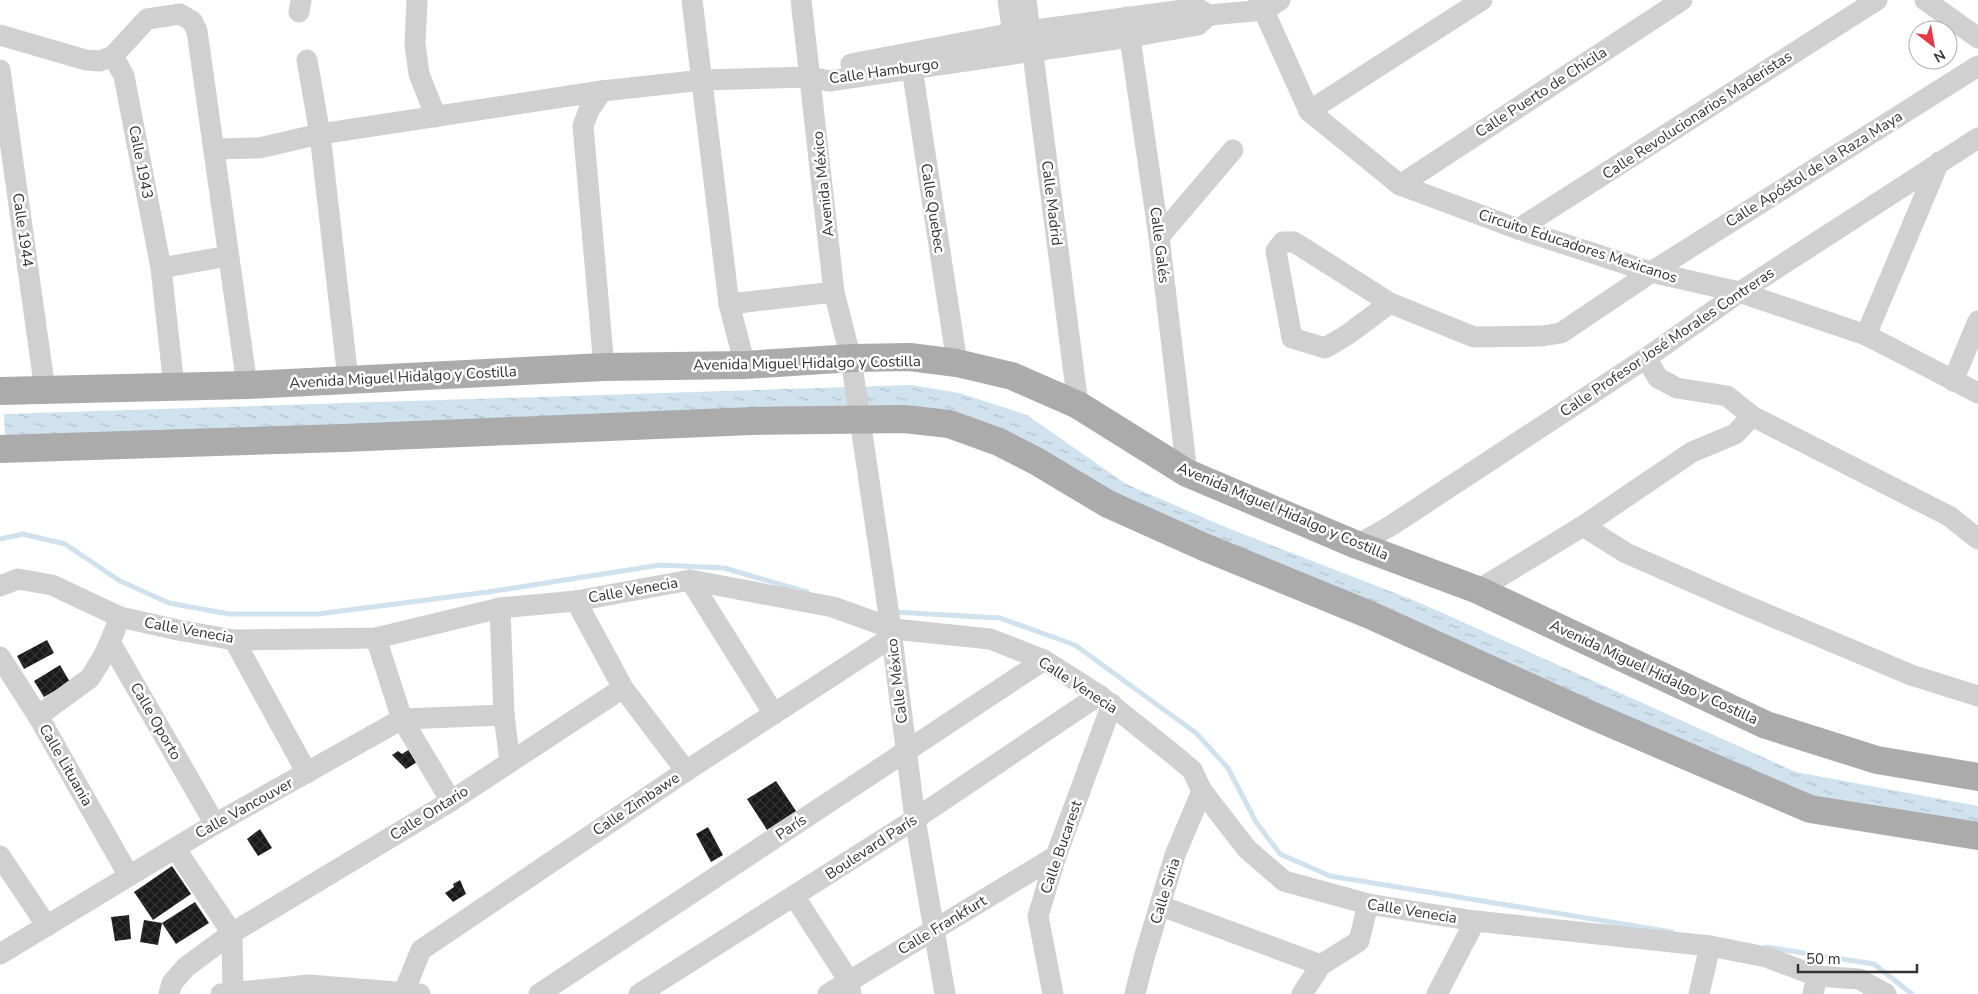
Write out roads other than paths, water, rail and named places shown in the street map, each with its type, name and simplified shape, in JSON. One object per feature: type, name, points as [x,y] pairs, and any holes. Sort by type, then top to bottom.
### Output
[{"type":"main road","name":"Avenida Miguel Hidalgo y Costilla","points":[[0,391],[248,385],[604,367],[851,363],[910,357],[957,363],[1012,376],[1078,405],[1188,473],[1357,545],[1478,590],[1766,725],[1877,760],[1978,777]]},
{"type":"main road","points":[[0,449],[343,438],[752,420],[860,418],[904,419],[949,424],[999,442],[1117,508],[1204,547],[1370,615],[1591,715],[1810,809],[1978,836]]},
{"type":"street","points":[[417,0],[415,44],[419,74],[436,117]]},
{"type":"street","points":[[692,0],[730,304],[745,365]]},
{"type":"street","name":"Avenida México","points":[[801,0],[834,292],[851,363]]},
{"type":"street","name":"Calle Madrid","points":[[1008,0],[1024,41]]},
{"type":"street","name":"Calle Madrid","points":[[1026,0],[1024,41],[1078,405]]},
{"type":"street","points":[[1309,111],[1482,0]]},
{"type":"street","name":"Calle Puerto de Chicila","points":[[1400,185],[1682,0]]},
{"type":"street","name":"Calle Revolucionarios Maderistas","points":[[1518,229],[1876,0]]},
{"type":"street","points":[[1925,0],[1978,38]]},
{"type":"street","name":"Calle Hamburgo","points":[[214,149],[258,148],[320,134],[602,91],[703,80],[811,77],[829,81],[911,60],[1024,41],[1128,27],[1198,25],[1209,15],[1268,3]]},
{"type":"street","name":"Circuito Educadores Mexicanos","points":[[1268,3],[1309,111],[1400,185],[1518,229],[1650,272],[1740,292],[1866,335],[1978,393]]},
{"type":"street","points":[[0,35],[86,60],[100,61],[113,56],[147,19],[180,14],[192,21],[197,30],[248,385]]},
{"type":"street","name":"Calle Galés","points":[[1128,27],[1159,237],[1188,473]]},
{"type":"street","name":"Calle 1943","points":[[113,56],[124,76],[161,268],[174,387]]},
{"type":"street","points":[[307,60],[320,134],[348,379]]},
{"type":"street","name":"Calle Quebec","points":[[911,60],[957,363]]},
{"type":"street","name":"Calle Apóstol de la Raza Maya","points":[[1390,303],[1474,337],[1542,336],[1561,333],[1650,272],[1978,66]]},
{"type":"street","name":"Calle 1944","points":[[0,70],[3,110],[45,390]]},
{"type":"street","points":[[602,91],[589,110],[583,126],[604,367]]},
{"type":"street","name":"Calle Profesor José Morales Contreras","points":[[1357,545],[1392,525],[1646,358],[1740,292],[1978,138]]},
{"type":"street","points":[[1159,237],[1233,150]]},
{"type":"street","points":[[1866,335],[1939,162]]},
{"type":"street","points":[[1283,242],[1294,242],[1390,303],[1347,335],[1325,348],[1292,338],[1276,251],[1283,242]]},
{"type":"street","points":[[161,268],[228,256]]},
{"type":"street","points":[[730,304],[834,292]]},
{"type":"street","points":[[1953,381],[1978,321]]},
{"type":"street","points":[[1646,358],[1658,378],[1677,388],[1727,396],[1752,416],[1949,516],[1978,539]]},
{"type":"street","name":"Calle México","points":[[851,363],[885,588],[905,751],[945,994]]},
{"type":"street","points":[[1478,590],[1582,526],[1692,452],[1735,434],[1752,416]]},
{"type":"street","points":[[1582,526],[1626,553],[1733,600],[1911,675],[1978,696]]},
{"type":"street","name":"Calle Venecia","points":[[0,586],[18,579],[52,585],[120,617],[234,640],[376,638],[500,608],[576,601],[690,580],[833,607],[890,629],[990,639],[1044,660],[1106,700],[1192,770],[1202,790],[1248,849],[1284,881],[1368,904],[1475,921],[1710,946],[1766,957],[1815,985],[1859,979],[1886,994]]},
{"type":"street","points":[[690,580],[774,714]]},
{"type":"street","points":[[576,601],[622,688],[686,771]]},
{"type":"street","points":[[500,608],[504,715],[510,762]]},
{"type":"street","points":[[38,716],[90,678],[103,657],[120,617]]},
{"type":"street","name":"Calle Zimbawe","points":[[412,993],[421,950],[686,771],[774,714],[890,629]]},
{"type":"street","points":[[376,638],[402,720],[451,801]]},
{"type":"street","points":[[234,640],[307,773]]},
{"type":"street","name":"Calle Oporto","points":[[110,642],[215,824]]},
{"type":"street","name":"Calle Lituania","points":[[0,658],[38,716],[128,876]]},
{"type":"street","name":"París","points":[[552,991],[905,751],[1044,660]]},
{"type":"street","name":"Calle Ontario","points":[[170,994],[172,983],[186,967],[232,933],[451,801],[622,688]]},
{"type":"street","name":"Boulevard París","points":[[639,994],[915,818],[1106,700]]},
{"type":"street","name":"Calle Bucarest","points":[[1053,994],[1038,916],[1106,700]]},
{"type":"street","name":"Calle Vancouver","points":[[0,954],[215,824],[402,720],[504,715]]},
{"type":"street","name":"Calle Siria","points":[[1135,994],[1144,958],[1176,855],[1202,790]]},
{"type":"street","points":[[175,848],[232,933],[227,993],[309,985],[412,993]]},
{"type":"street","points":[[0,856],[47,926]]},
{"type":"street","name":"Calle Frankfurt","points":[[828,994],[850,987],[934,930],[1056,856]]},
{"type":"street","points":[[794,896],[850,987]]},
{"type":"street","points":[[1302,994],[1321,965],[1359,941],[1368,904]]},
{"type":"street","points":[[1161,906],[1321,965]]},
{"type":"street","points":[[1437,994],[1475,921]]},
{"type":"street","points":[[1699,994],[1710,946]]},
{"type":"water","points":[[912,385],[959,393],[1027,415],[1126,484],[1230,529],[1418,602],[1796,772],[1978,806],[1978,829],[1814,805],[1198,540],[981,429],[5,437],[4,414]]},
{"type":"waterway","points":[[0,539],[23,534],[65,544],[120,581],[169,603],[229,614],[318,614],[488,592],[660,565],[724,568],[807,592]]},
{"type":"waterway","points":[[894,612],[1000,618],[1075,645],[1196,733],[1228,768],[1256,822],[1280,854],[1330,876],[1672,932]]},
{"type":"waterway","points":[[1766,947],[1874,964],[1912,994]]}]
